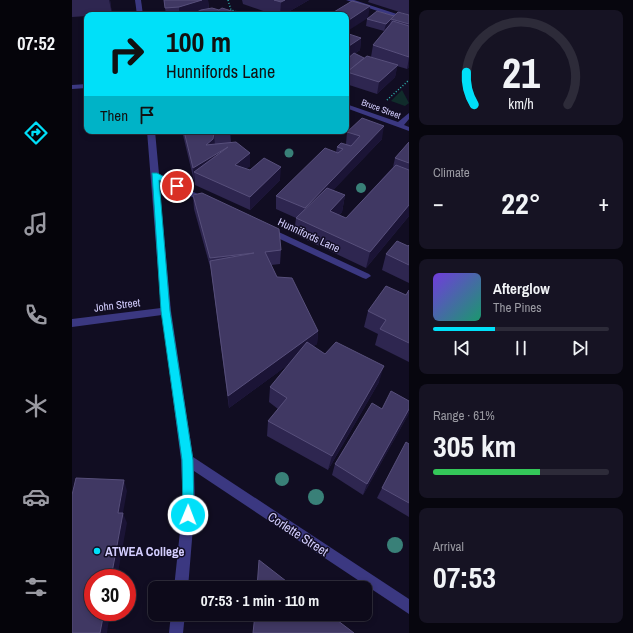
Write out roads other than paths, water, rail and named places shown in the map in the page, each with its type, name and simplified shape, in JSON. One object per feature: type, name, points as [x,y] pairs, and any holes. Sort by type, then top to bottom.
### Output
[{"type":"street","points":[[138,0],[140,12]]},
{"type":"street","points":[[349,0],[409,20]]},
{"type":"street","points":[[72,87],[84,86]]},
{"type":"street","name":"Bruce Street","points":[[349,107],[409,129]]},
{"type":"street","points":[[399,126],[409,115]]},
{"type":"street","points":[[151,134],[166,311],[187,460],[189,502],[182,581]]},
{"type":"street","points":[[155,175],[216,206]]},
{"type":"street","name":"Hunnifords Lane","points":[[259,226],[366,276]]},
{"type":"street","name":"John Street","points":[[72,323],[166,311]]},
{"type":"street","name":"Corlette Street","points":[[187,460],[409,607]]},
{"type":"street","points":[[176,633],[177,621]]},
{"type":"place","name":"ATWEA College","points":[[97,551]]}]
